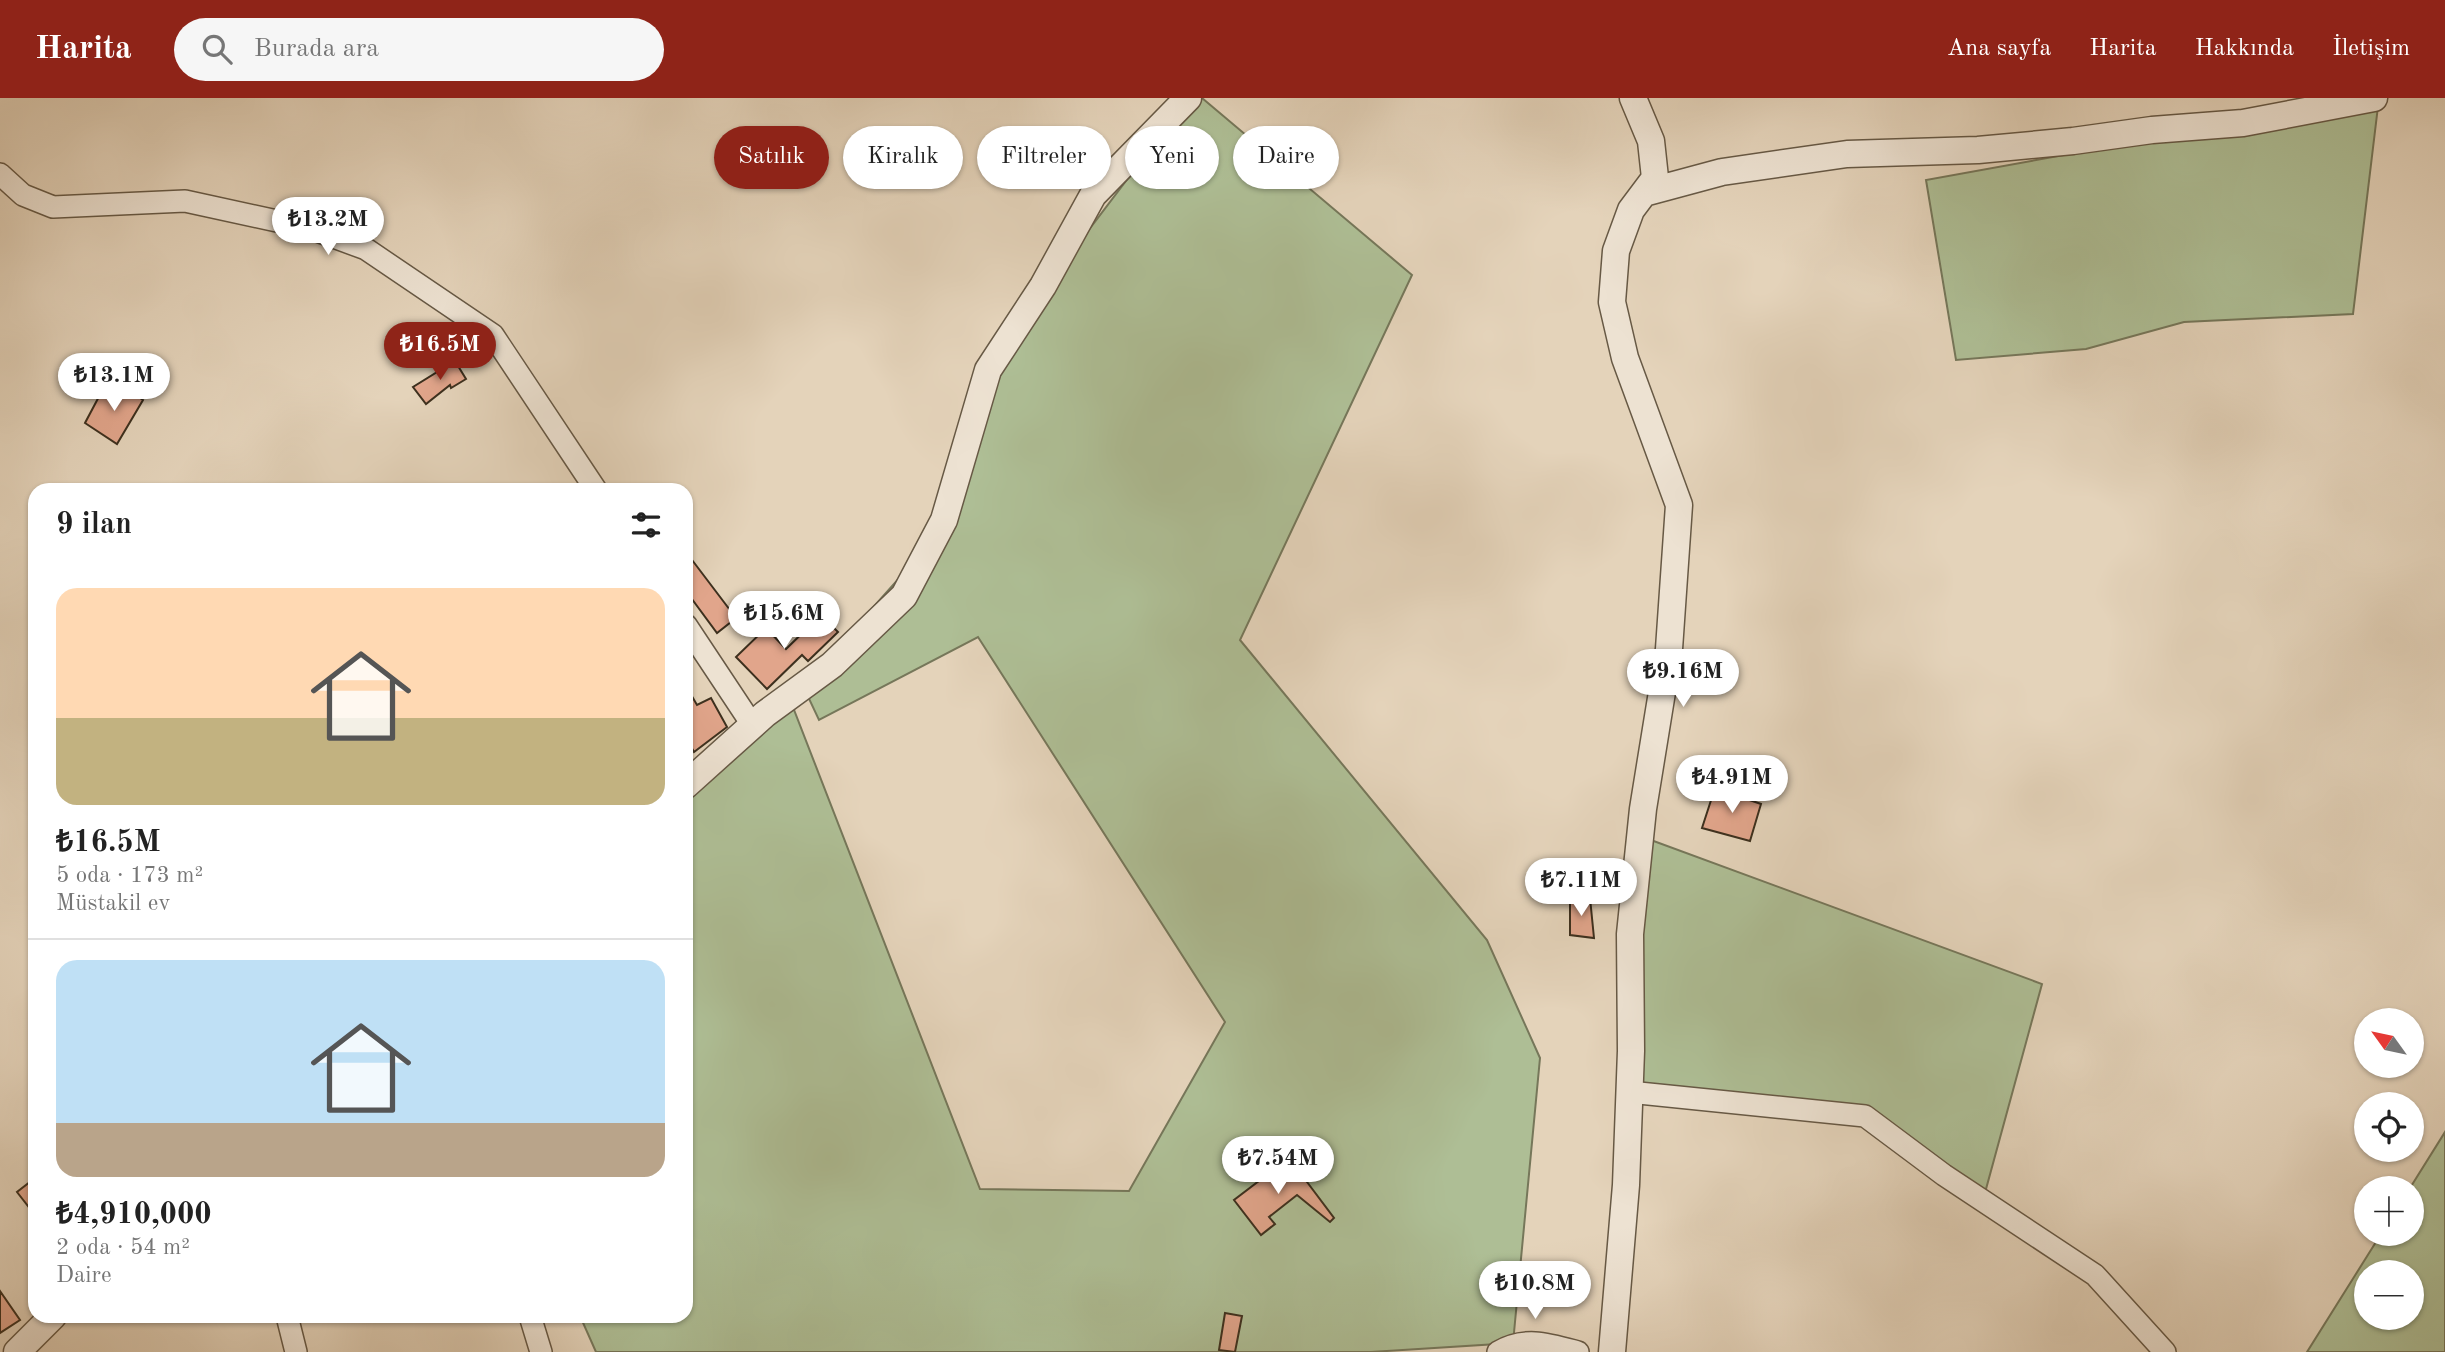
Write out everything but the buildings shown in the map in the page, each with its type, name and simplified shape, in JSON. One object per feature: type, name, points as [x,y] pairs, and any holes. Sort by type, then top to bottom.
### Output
[{"type":"street","points":[[693,779],[752,726],[832,665],[904,596],[944,520],[988,370],[1042,286],[1093,195],[1188,98]]},
{"type":"street","points":[[1612,1352],[1626,1185],[1630,934],[1643,809],[1669,649],[1679,506],[1625,358],[1612,302],[1616,251],[1631,210],[1655,178],[1651,141],[1633,98]]},
{"type":"street","points":[[1644,193],[1723,172],[1847,154],[1978,150],[2152,130],[2243,123],[2374,98]]},
{"type":"street","points":[[0,174],[23,195],[53,207],[185,201],[309,228],[366,249],[493,335],[591,483]]},
{"type":"street","points":[[693,636],[752,726]]},
{"type":"street","points":[[1629,1092],[1865,1116],[1944,1175],[2095,1275],[2165,1352]]},
{"type":"street","points":[[17,1352],[46,1323]]},
{"type":"street","points":[[289,1323],[296,1352]]},
{"type":"street","points":[[532,1323],[541,1352]]},
{"type":"street","points":[[1498,1352],[1513,1343],[1542,1342],[1578,1352]]},
{"type":"green space","points":[[1189,98],[1202,98],[1235,126],[1233,126],[1233,189],[1310,189],[1412,275],[1240,640],[1487,940],[1540,1058],[1513,1343],[1371,1352],[596,1352],[583,1323],[693,1323],[693,783],[789,697],[980,1189],[1129,1191],[1225,1022],[978,637],[819,720],[803,686],[935,538],[1015,327],[1125,182],[1125,189],[1219,189],[1219,126],[1168,126]]},
{"type":"green space","points":[[2379,98],[2353,314],[2184,322],[2086,349],[1956,360],[1926,180]]},
{"type":"green space","points":[[1640,836],[2042,984],[1983,1200],[1865,1116],[1629,1092]]},
{"type":"green space","points":[[2445,1132],[2445,1352],[2307,1352],[2354,1277],[2354,1330],[2424,1330],[2424,1260],[2365,1260],[2373,1246],[2424,1246],[2424,1176],[2418,1176]]}]
